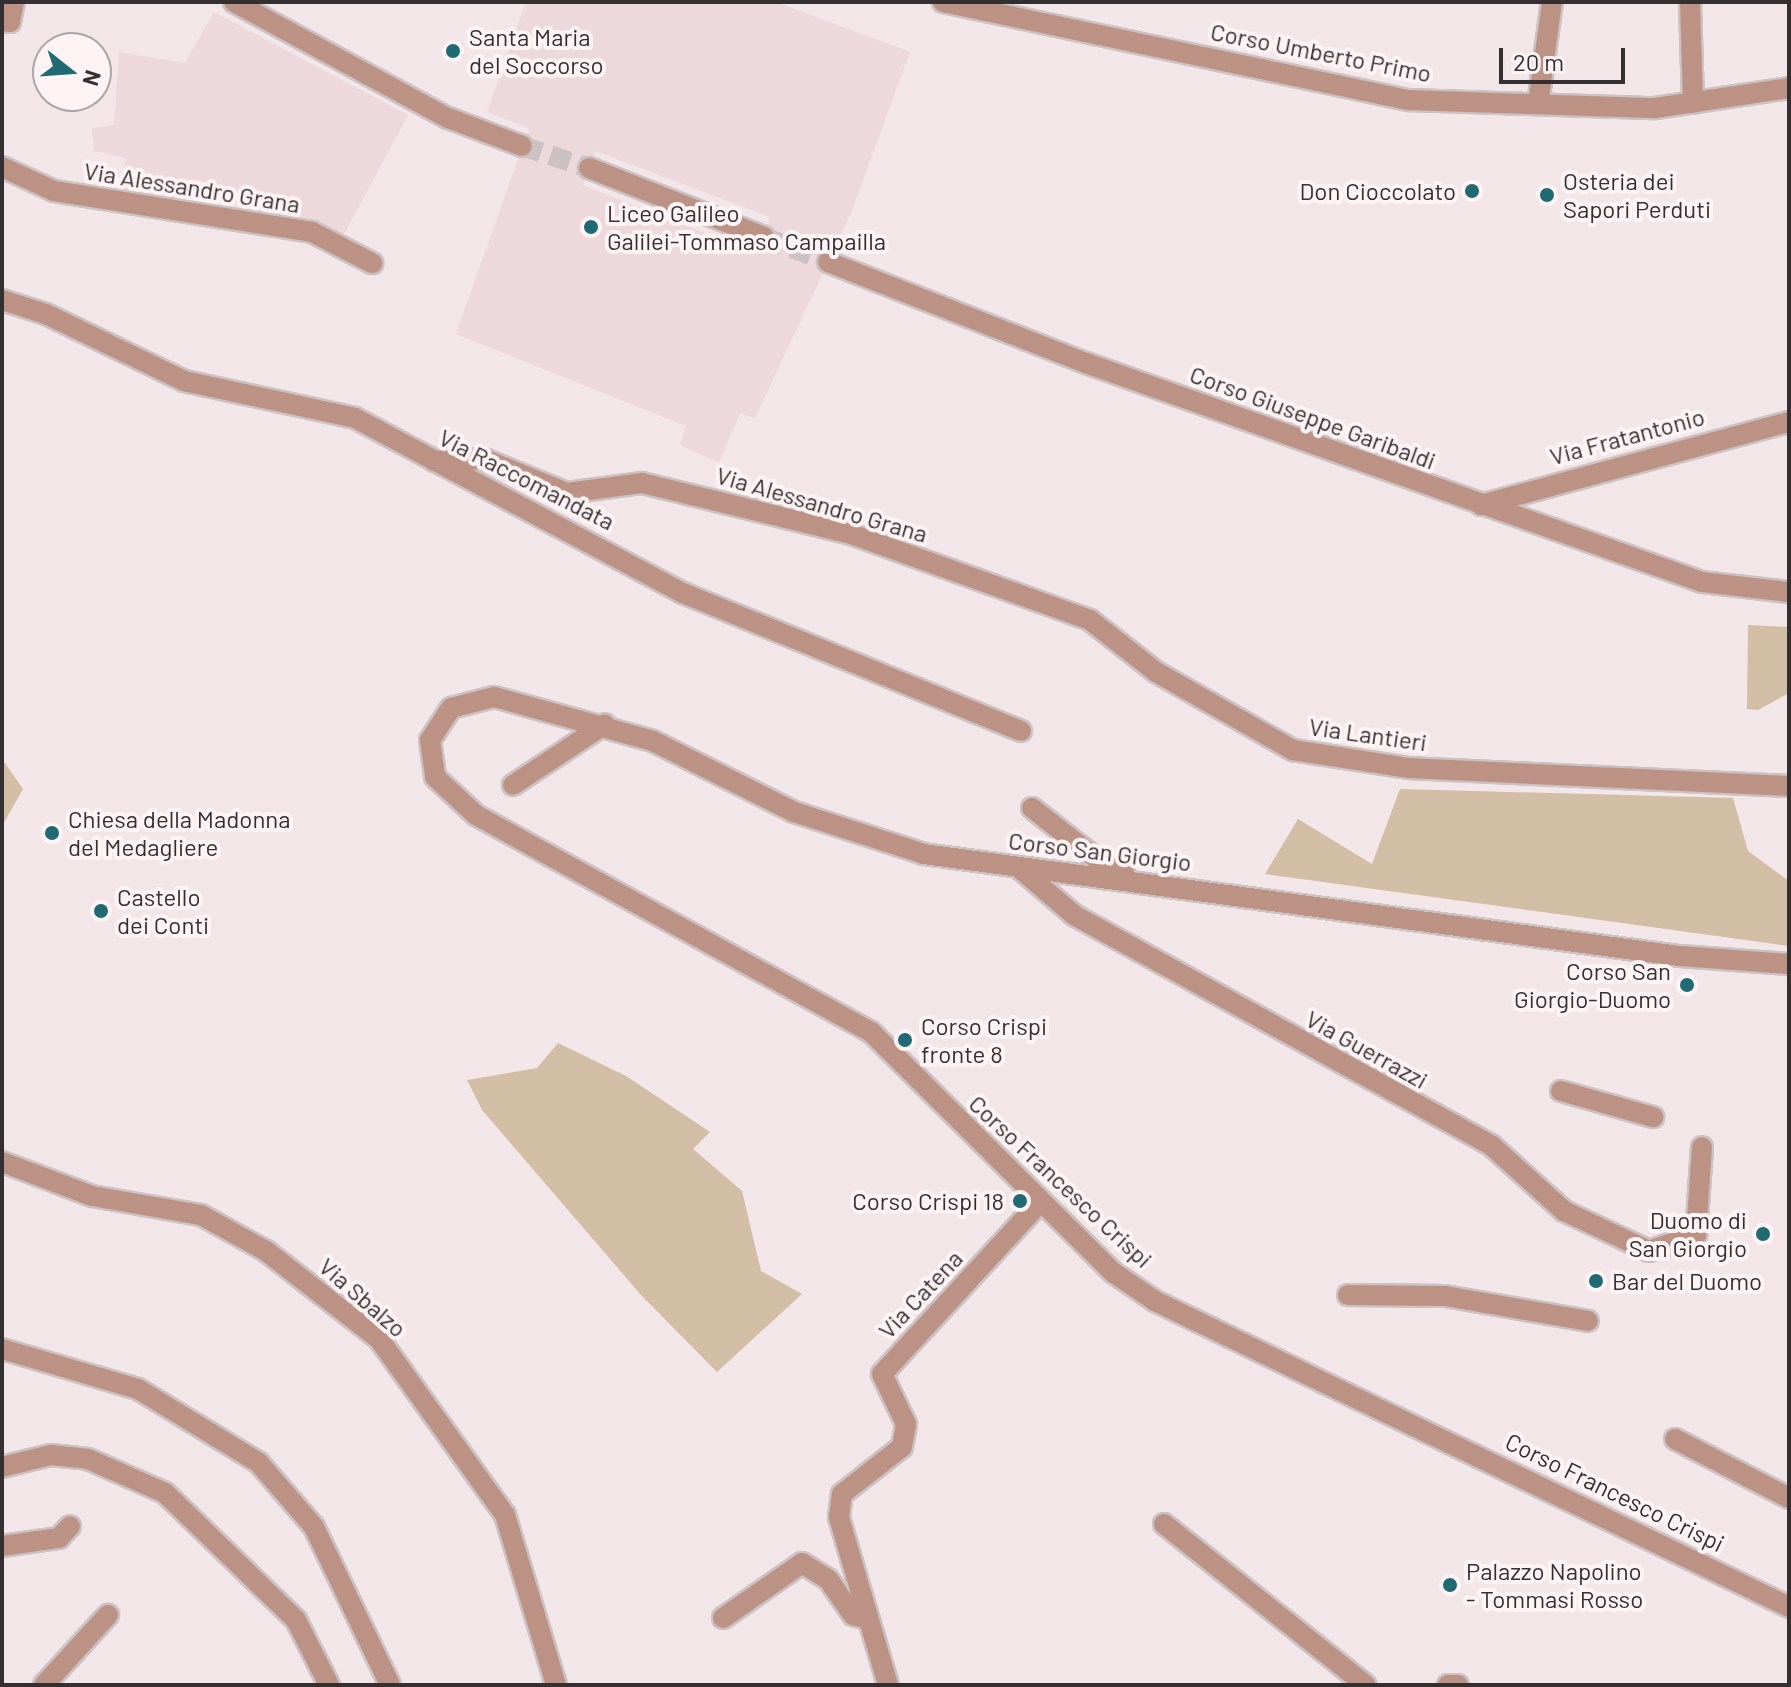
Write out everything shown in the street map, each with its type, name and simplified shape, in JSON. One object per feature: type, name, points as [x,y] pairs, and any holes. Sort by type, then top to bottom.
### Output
[{"type":"street","points":[[2,21],[10,22],[14,2]]},
{"type":"street","points":[[234,2],[448,118],[522,146]]},
{"type":"street","name":"Corso Umberto Primo","points":[[943,2],[1409,100],[1538,104],[1693,103],[1789,88]]},
{"type":"street","points":[[1538,104],[1552,2]]},
{"type":"street","points":[[1690,2],[1693,103]]},
{"type":"street","name":"Via Alessandro Grana","points":[[2,167],[54,191],[312,232],[372,263]]},
{"type":"street","points":[[589,168],[764,237]]},
{"type":"street","name":"Corso Giuseppe Garibaldi","points":[[828,262],[1481,505],[1702,582],[1789,592]]},
{"type":"street","name":"Via Raccomandata","points":[[2,300],[46,314],[184,381],[355,418],[683,593],[1021,731]]},
{"type":"street","name":"Via Fratantonio","points":[[1481,505],[1789,422]]},
{"type":"street","name":"Via Alessandro Grana","points":[[434,461],[484,459],[567,493],[642,483],[851,534],[987,580]]},
{"type":"street","name":"Via Lantieri","points":[[987,580],[1090,620],[1156,672],[1293,750],[1408,768],[1789,786]]},
{"type":"street","name":"Corso San Giorgio","points":[[439,721],[468,699],[494,697],[605,724],[863,838],[1017,867],[1081,873],[1549,939],[1789,964]]},
{"type":"street","name":"Corso Francesco Crispi","points":[[439,721],[429,758],[445,792],[580,877],[860,1024],[1040,1202],[1155,1301],[1789,1607]]},
{"type":"street","points":[[513,785],[605,724]]},
{"type":"street","points":[[1032,808],[1107,867],[1240,884]]},
{"type":"street","name":"Via Guerrazzi","points":[[1017,867],[1074,915],[1492,1146],[1564,1211],[1649,1251],[1696,1235],[1702,1147]]},
{"type":"street","points":[[1561,1091],[1653,1117]]},
{"type":"street","name":"Via Sbalzo","points":[[2,1162],[92,1196],[201,1215],[266,1251],[379,1339],[505,1515],[556,1685]]},
{"type":"street","name":"Via Catena","points":[[888,1685],[839,1517],[842,1494],[902,1447],[906,1424],[882,1374],[1040,1202]]},
{"type":"street","points":[[1348,1295],[1445,1296],[1588,1321]]},
{"type":"street","points":[[2,1349],[138,1389],[259,1463],[314,1527],[390,1685]]},
{"type":"street","points":[[1675,1439],[1789,1498]]},
{"type":"street","points":[[2,1467],[51,1455],[88,1459],[165,1493],[296,1620],[329,1685]]},
{"type":"street","points":[[1164,1524],[1366,1685]]},
{"type":"street","points":[[2,1546],[59,1538],[70,1526]]},
{"type":"street","points":[[723,1618],[802,1563],[828,1579],[853,1615],[868,1619]]},
{"type":"street","points":[[44,1685],[108,1615]]},
{"type":"street","points":[[1448,1685],[1458,1685]]},
{"type":"shaded area","name":"Liceo Galileo Galilei-Tommaso Campailla","points":[[526,2],[776,2],[910,52],[851,213],[755,418],[740,413],[719,463],[680,445],[686,426],[456,334],[529,128],[487,112]],"holes":[[[595,151],[770,217],[758,254],[583,185]]]},
{"type":"shaded area","points":[[214,12],[408,115],[342,238],[249,210],[198,179],[183,209],[118,197],[126,158],[94,151],[92,128],[114,125],[119,52],[185,63]]},
{"type":"shaded area","points":[[1748,625],[1789,627],[1789,693],[1758,710],[1747,709]]},
{"type":"shaded area","points":[[2,759],[23,789],[2,826]]},
{"type":"shaded area","points":[[1400,789],[1733,798],[1748,851],[1789,881],[1789,946],[1265,874],[1298,819],[1372,864]]},
{"type":"shaded area","points":[[558,1043],[626,1076],[710,1132],[693,1149],[742,1191],[761,1271],[802,1294],[717,1372],[641,1295],[482,1110],[467,1080],[537,1068]]},
{"type":"tunnel","points":[[522,146],[589,168]]},
{"type":"tunnel","points":[[764,237],[828,262]]},
{"type":"place","name":"Santa Maria del Soccorso","points":[[453,51]]},
{"type":"place","name":"Don Cioccolato","points":[[1472,191]]},
{"type":"place","name":"Osteria dei Sapori Perduti","points":[[1547,195]]},
{"type":"place","name":"Liceo Galileo Galilei-Tommaso Campailla","points":[[591,227]]},
{"type":"place","name":"Chiesa della Madonna del Medagliere","points":[[52,833]]},
{"type":"place","name":"Castello dei Conti","points":[[101,911]]},
{"type":"place","name":"Corso San Giorgio-Duomo","points":[[1687,985]]},
{"type":"place","name":"Corso Crispi fronte 8","points":[[905,1040]]},
{"type":"place","name":"Corso Crispi 18","points":[[1020,1201]]},
{"type":"place","name":"Duomo di San Giorgio","points":[[1763,1234]]},
{"type":"place","name":"Bar del Duomo","points":[[1596,1281]]},
{"type":"place","name":"Palazzo Napolino - Tommasi Rosso","points":[[1450,1585]]}]
